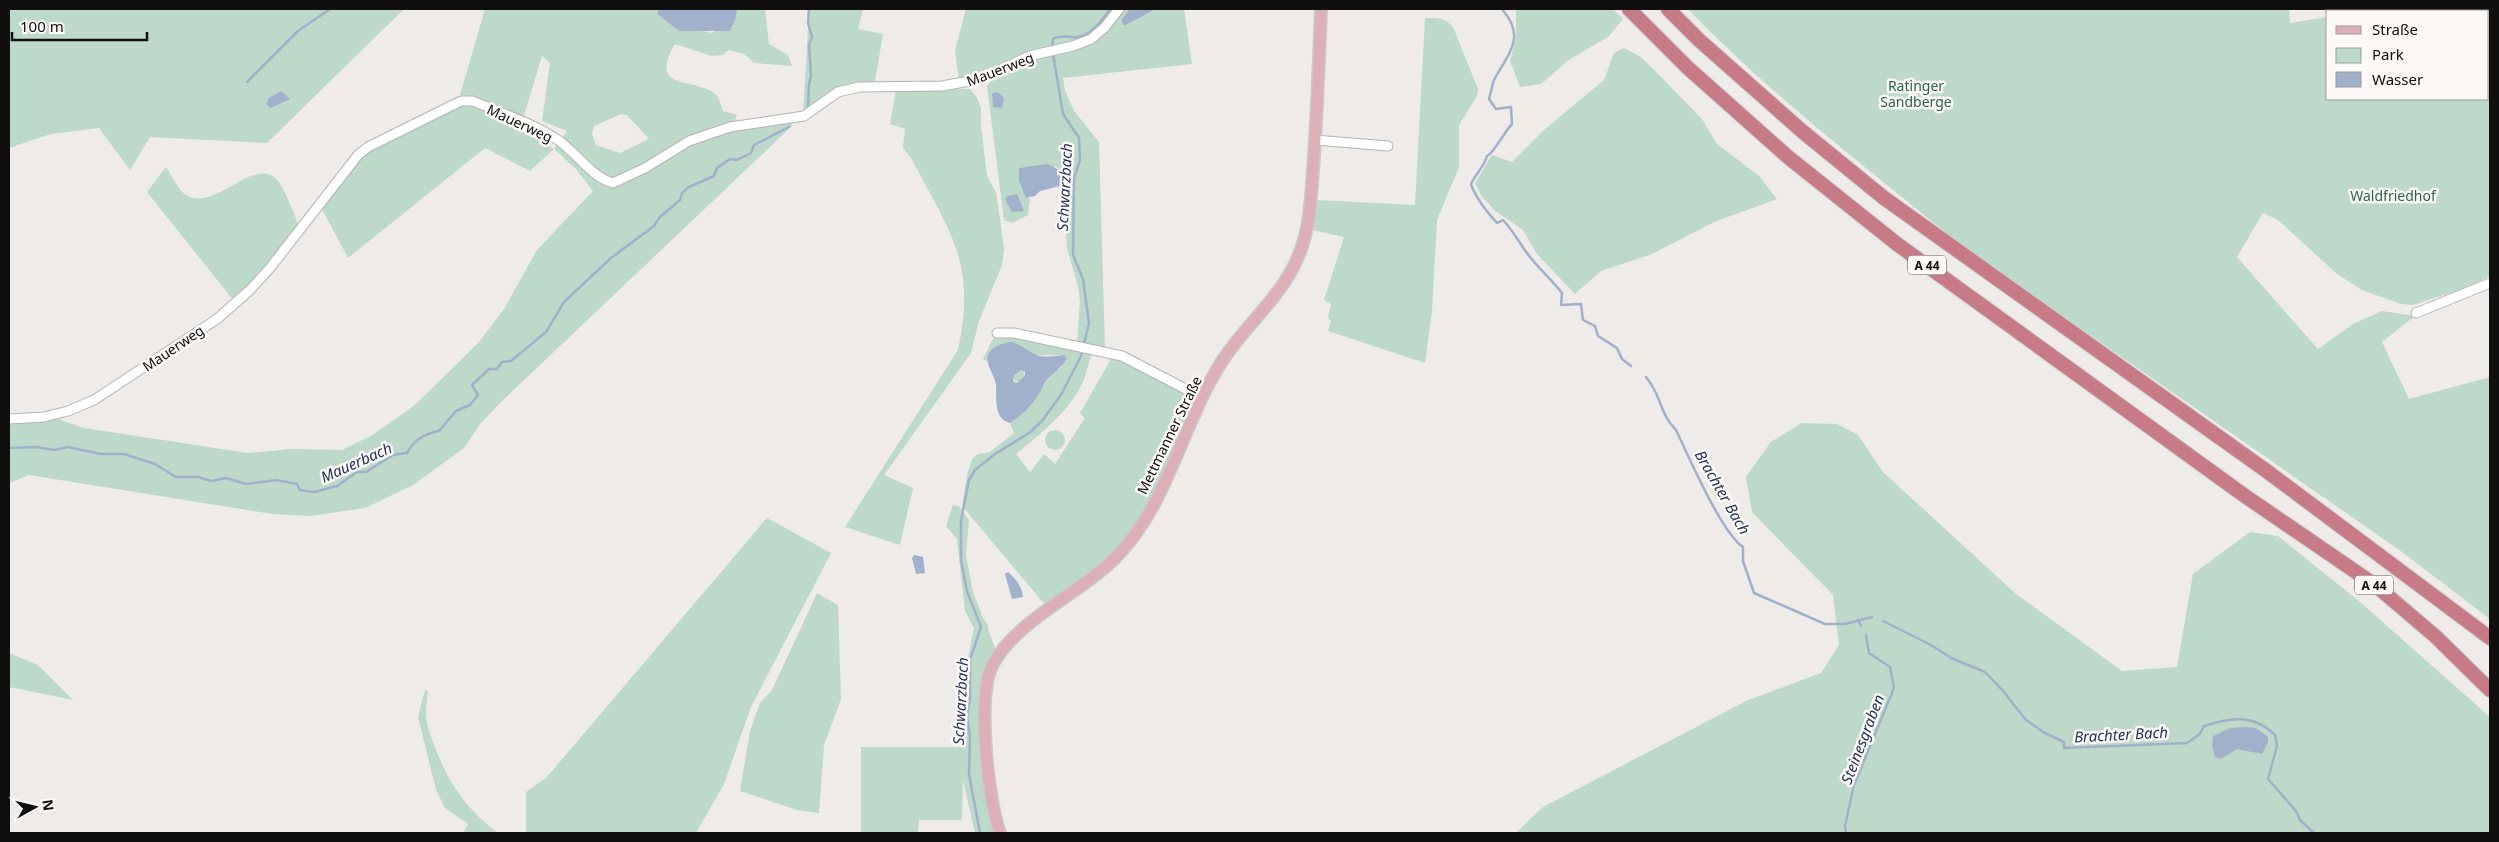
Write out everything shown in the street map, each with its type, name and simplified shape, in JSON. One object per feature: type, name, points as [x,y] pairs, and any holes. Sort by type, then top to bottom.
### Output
[{"type":"highway","name":"A 44","points":[[1629,9],[1688,68],[1788,157],[1897,244],[2245,496],[2375,585],[2435,636],[2490,690]]},
{"type":"highway","name":"A 44","points":[[1668,9],[1699,40],[1802,132],[1884,198],[2268,472],[2490,638]]},
{"type":"highway","points":[[1677,9],[1699,40]]},
{"type":"main road","name":"Mettmanner Straße","points":[[1000,833],[994,813],[985,716],[987,682],[993,664],[1017,635],[1106,566],[1129,542],[1160,492],[1202,398],[1221,364],[1266,307],[1299,255],[1309,220],[1321,9]]},
{"type":"street","name":"Mauerweg","points":[[9,419],[44,417],[68,411],[94,400],[217,319],[250,290],[270,268],[358,156],[368,147],[461,101],[473,101],[548,134],[576,155],[596,175],[613,183],[645,168],[689,141],[730,127],[804,116],[838,92],[859,87],[957,85],[981,79],[1009,64],[1091,38],[1112,20],[1119,9]]},
{"type":"street","points":[[1315,140],[1388,146]]},
{"type":"street","points":[[2416,313],[2490,283]]},
{"type":"street","points":[[997,333],[1014,333],[1078,345],[1138,363],[1202,398]]},
{"type":"green space","points":[[9,9],[404,9],[267,143],[150,137],[130,170],[99,128],[51,134],[9,148]]},
{"type":"green space","points":[[485,9],[659,9],[657,14],[679,31],[694,29],[712,33],[736,18],[737,9],[765,9],[769,44],[788,55],[792,66],[754,63],[744,54],[729,50],[723,55],[712,56],[675,44],[668,60],[667,70],[671,77],[709,90],[717,96],[723,111],[737,115],[733,126],[792,122],[792,126],[501,402],[480,424],[464,448],[413,485],[365,508],[311,516],[272,514],[29,475],[9,483],[9,423],[42,421],[55,418],[84,428],[248,453],[291,449],[342,450],[371,436],[415,405],[479,342],[504,309],[537,250],[593,191],[575,168],[554,149],[567,131],[542,121],[550,63],[542,56],[523,119],[460,95]],"holes":[[[621,114],[627,115],[649,139],[620,153],[596,145],[592,134],[594,126]]]},
{"type":"green space","points":[[808,9],[863,9],[858,29],[883,34],[875,81],[860,85],[803,115],[809,12]]},
{"type":"green space","points":[[966,9],[1116,9],[1100,28],[1089,36],[959,83],[955,50]]},
{"type":"green space","points":[[1123,9],[1130,9],[1121,20],[1124,26],[1156,9],[1184,9],[1192,64],[1063,78],[1065,91],[1074,111],[1099,142],[1105,349],[1077,344],[1080,301],[1078,286],[1067,248],[1065,215],[1068,146],[1061,171],[1055,166],[1026,198],[1030,198],[1028,215],[1012,223],[1004,220],[987,86],[994,78],[1029,60],[1083,48],[1095,41]]},
{"type":"green space","points":[[1516,9],[1613,9],[1623,19],[1608,37],[1570,59],[1541,84],[1520,87],[1510,61],[1516,38]]},
{"type":"green space","points":[[1688,9],[2289,9],[2290,23],[2326,17],[2326,100],[2489,100],[2489,10],[2371,10],[2490,9],[2490,276],[2468,287],[2413,305],[2401,304],[2362,290],[2337,274],[2278,220],[2263,213],[2237,257],[2318,349],[2353,324],[2382,311],[2415,316],[2382,342],[2409,399],[2490,377],[2490,619],[2398,549],[1966,249],[1914,207],[1910,210],[1913,206],[1825,135],[1714,35]]},
{"type":"green space","points":[[1425,18],[1437,18],[1453,27],[1478,89],[1477,96],[1459,125],[1459,167],[1437,220],[1432,311],[1425,363],[1328,331],[1331,321],[1328,318],[1331,304],[1324,300],[1344,237],[1312,230],[1317,200],[1415,205]]},
{"type":"green space","points":[[1624,48],[1641,57],[1702,119],[1717,144],[1759,176],[1777,199],[1714,222],[1652,254],[1601,271],[1575,294],[1537,254],[1523,230],[1494,210],[1481,195],[1475,183],[1492,155],[1512,162],[1545,129],[1604,80],[1614,53]]},
{"type":"green space","points":[[970,89],[977,98],[981,108],[981,126],[987,176],[996,193],[1001,225],[1004,249],[1002,265],[979,321],[971,353],[884,475],[913,488],[900,545],[845,527],[958,350],[963,320],[964,294],[962,271],[948,228],[911,158],[903,148],[905,129],[890,124],[896,90]]},
{"type":"green space","points":[[464,104],[475,104],[554,149],[530,171],[485,148],[348,258],[321,207],[359,158],[370,150]]},
{"type":"green space","points":[[166,167],[183,193],[197,198],[222,191],[258,174],[269,174],[278,181],[290,203],[299,226],[277,255],[234,301],[147,192]]},
{"type":"green space","points":[[1001,335],[1088,350],[1091,356],[1086,375],[1075,396],[1052,423],[1016,454],[1030,472],[1044,454],[1055,464],[1085,418],[1080,413],[1114,354],[1199,400],[1158,490],[1121,547],[1047,607],[962,506],[967,475],[972,459],[978,454],[990,452],[1014,433],[1010,423],[1025,411],[1048,380],[1062,367],[1064,355],[989,356],[988,362],[983,359],[993,339]]},
{"type":"green space","points":[[1019,370],[1025,376],[1019,382],[1013,376]]},
{"type":"green space","points":[[1802,423],[1837,424],[1858,435],[1883,472],[2016,594],[2122,671],[2177,667],[2193,574],[2250,532],[2278,536],[2360,602],[2490,717],[2490,833],[1516,833],[1543,807],[1746,701],[1821,673],[1839,645],[1833,595],[1752,512],[1746,477],[1771,442]]},
{"type":"green space","points":[[1055,430],[1062,433],[1065,440],[1062,447],[1055,450],[1048,447],[1045,440],[1048,433]]},
{"type":"green space","points":[[953,505],[959,506],[969,520],[966,555],[973,592],[983,618],[988,625],[996,651],[985,678],[997,833],[975,833],[963,780],[962,820],[919,820],[918,833],[861,833],[861,747],[964,747],[967,663],[974,628],[965,611],[957,539],[946,526]]},
{"type":"green space","points":[[767,518],[831,553],[751,707],[724,784],[696,833],[526,833],[526,792],[547,777]]},
{"type":"green space","points":[[817,593],[838,605],[841,699],[824,745],[819,813],[797,810],[740,791],[750,731],[760,703],[772,690]]},
{"type":"green space","points":[[9,653],[38,665],[73,700],[9,687]]},
{"type":"green space","points":[[425,690],[428,691],[426,714],[428,728],[440,760],[452,784],[477,815],[498,833],[463,833],[468,824],[445,808],[436,790],[418,717]]},
{"type":"water","points":[[659,9],[737,9],[736,18],[730,31],[679,31],[657,14]]},
{"type":"water","points":[[1130,9],[1156,9],[1124,26],[1121,20]]},
{"type":"water","points":[[281,91],[290,99],[270,108],[266,104],[269,98]]},
{"type":"water","points":[[994,92],[999,93],[1004,98],[1002,108],[993,107],[992,94]]},
{"type":"water","points":[[1048,164],[1061,171],[1060,186],[1040,191],[1035,196],[1026,198],[1019,181],[1019,168]]},
{"type":"water","points":[[1017,194],[1024,211],[1012,212],[1005,199],[1007,196]]},
{"type":"water","points":[[1007,343],[1018,344],[1039,356],[1064,355],[1067,358],[1060,368],[1046,381],[1031,405],[1010,423],[1005,421],[998,413],[996,385],[987,358],[991,350],[998,345]],"holes":[[[1021,370],[1025,372],[1025,376],[1017,383],[1013,381],[1014,375]]]},
{"type":"water","points":[[914,555],[923,557],[925,573],[916,574],[912,558]]},
{"type":"water","points":[[1008,572],[1018,583],[1023,597],[1012,599],[1005,574]]},
{"type":"water","points":[[2231,728],[2256,728],[2268,737],[2268,742],[2262,754],[2237,749],[2221,759],[2215,757],[2212,746],[2213,736]]},
{"type":"waterway","points":[[247,82],[298,31],[330,9]]},
{"type":"waterway","name":"Mauerbach","points":[[808,107],[811,76],[809,45],[812,37],[808,23],[809,9]]},
{"type":"waterway","name":"Schwarzbach","points":[[1052,49],[1053,39],[1062,36],[1082,36],[1096,26],[1110,9]]},
{"type":"waterway","name":"Brachter Bach","points":[[1502,9],[1513,29],[1513,45],[1494,80],[1489,99],[1496,109],[1511,107],[1512,124],[1487,156],[1471,184],[1489,214],[1497,223],[1503,220],[1532,260],[1562,293],[1561,305],[1581,304],[1583,320],[1595,326],[1598,336],[1617,348],[1622,359],[1631,366]]},
{"type":"waterway","name":"Schwarzbach","points":[[980,833],[969,774],[970,736],[967,717],[970,698],[970,660],[981,627],[967,591],[961,560],[961,521],[969,480],[975,470],[995,454],[1029,433],[1042,421],[1061,395],[1081,356],[1089,323],[1083,279],[1073,255],[1074,178],[1080,160],[1079,138],[1063,114],[1053,54]]},
{"type":"waterway","name":"Mauerbach","points":[[9,448],[36,447],[54,450],[68,447],[101,454],[124,454],[155,464],[176,477],[198,477],[211,481],[226,478],[246,484],[276,480],[297,484],[300,490],[314,492],[337,486],[357,472],[366,472],[393,455],[407,453],[420,438],[439,431],[456,411],[470,405],[478,395],[472,385],[489,369],[497,369],[502,362],[511,361],[546,332],[564,302],[611,258],[654,226],[660,217],[680,200],[682,193],[689,187],[714,176],[717,168],[730,159],[737,160],[751,153],[754,145],[789,127]]},
{"type":"waterway","name":"Brachter Bach","points":[[1646,377],[1655,391],[1666,417],[1676,430],[1716,511],[1734,539],[1743,547],[1743,561],[1754,593],[1825,624],[1845,624],[1872,617]]},
{"type":"waterway","name":"Brachter Bach","points":[[1858,620],[1861,626]]},
{"type":"waterway","name":"Brachter Bach","points":[[1883,621],[1931,645],[1951,658],[1985,672],[2004,692],[2025,719],[2043,732],[2064,742],[2064,748],[2187,743],[2200,734],[2204,726],[2214,723],[2232,719],[2259,723],[2275,735],[2277,746],[2268,779],[2296,811],[2300,820],[2314,833]]},
{"type":"waterway","name":"Steinesgraben","points":[[1846,833],[1845,826],[1854,785],[1894,687],[1890,667],[1869,653],[1866,635]]},
{"type":"park label","name":"Ratinger Sandberge","points":[[1916,94]]},
{"type":"park label","name":"Waldfriedhof","points":[[2393,195]]}]
